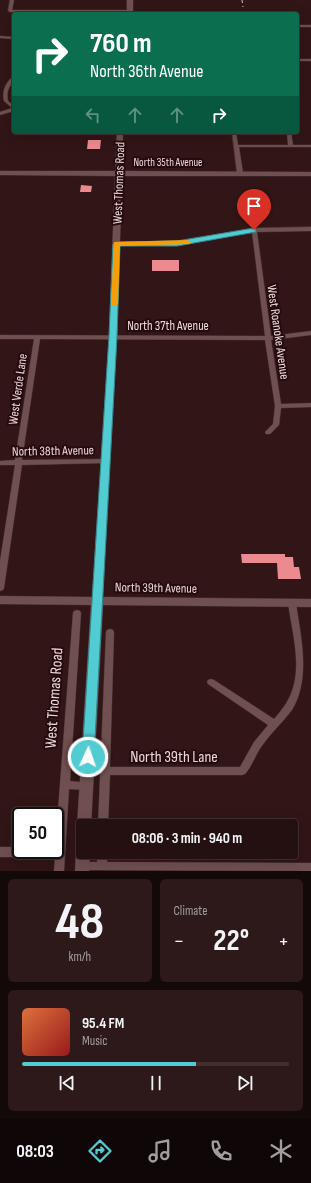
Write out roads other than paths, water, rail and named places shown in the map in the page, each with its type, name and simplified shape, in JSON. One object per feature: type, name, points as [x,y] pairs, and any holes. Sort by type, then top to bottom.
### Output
[{"type":"main road","points":[[130,0],[130,12]]},
{"type":"main road","name":"West Thomas Road","points":[[84,819],[113,336],[120,134]]},
{"type":"main road","name":"North 35th Avenue","points":[[0,173],[311,174]]},
{"type":"main road","name":"North 39th Avenue","points":[[0,600],[311,603]]},
{"type":"main road","points":[[82,869],[83,859]]},
{"type":"street","points":[[12,0],[10,11],[130,12]]},
{"type":"street","points":[[299,26],[311,26]]},
{"type":"street","points":[[0,37],[12,38]]},
{"type":"street","points":[[299,60],[311,60]]},
{"type":"street","points":[[12,80],[2,90],[6,101],[12,106]]},
{"type":"street","points":[[0,114],[12,109]]},
{"type":"street","points":[[234,134],[240,173]]},
{"type":"street","points":[[289,134],[291,146]]},
{"type":"street","points":[[236,146],[311,146]]},
{"type":"street","points":[[117,244],[177,243],[254,230],[311,229]]},
{"type":"street","name":"West Roanoke Avenue","points":[[254,230],[278,406],[276,425],[268,432]]},
{"type":"street","name":"North 37th Avenue","points":[[0,337],[113,336],[268,338],[311,333]]},
{"type":"street","name":"West Verde Lane","points":[[0,588],[37,337]]},
{"type":"street","points":[[278,406],[311,405]]},
{"type":"street","name":"North 38th Avenue","points":[[0,463],[106,461]]},
{"type":"street","points":[[211,682],[274,724],[292,704],[297,693],[300,680],[300,666],[292,603]]},
{"type":"street","name":"West Thomas Road","points":[[63,807],[77,613]]},
{"type":"street","points":[[103,819],[110,632]]},
{"type":"street","name":"North 39th Lane","points":[[105,771],[242,772],[248,764],[256,746],[274,724]]},
{"type":"street","points":[[65,785],[86,786]]},
{"type":"street","points":[[0,852],[12,852]]},
{"type":"street","name":"West Thomas Road","points":[[59,871],[60,859]]},
{"type":"street","points":[[82,869],[311,868]]},
{"type":"railway","points":[[242,0],[243,7]]}]
